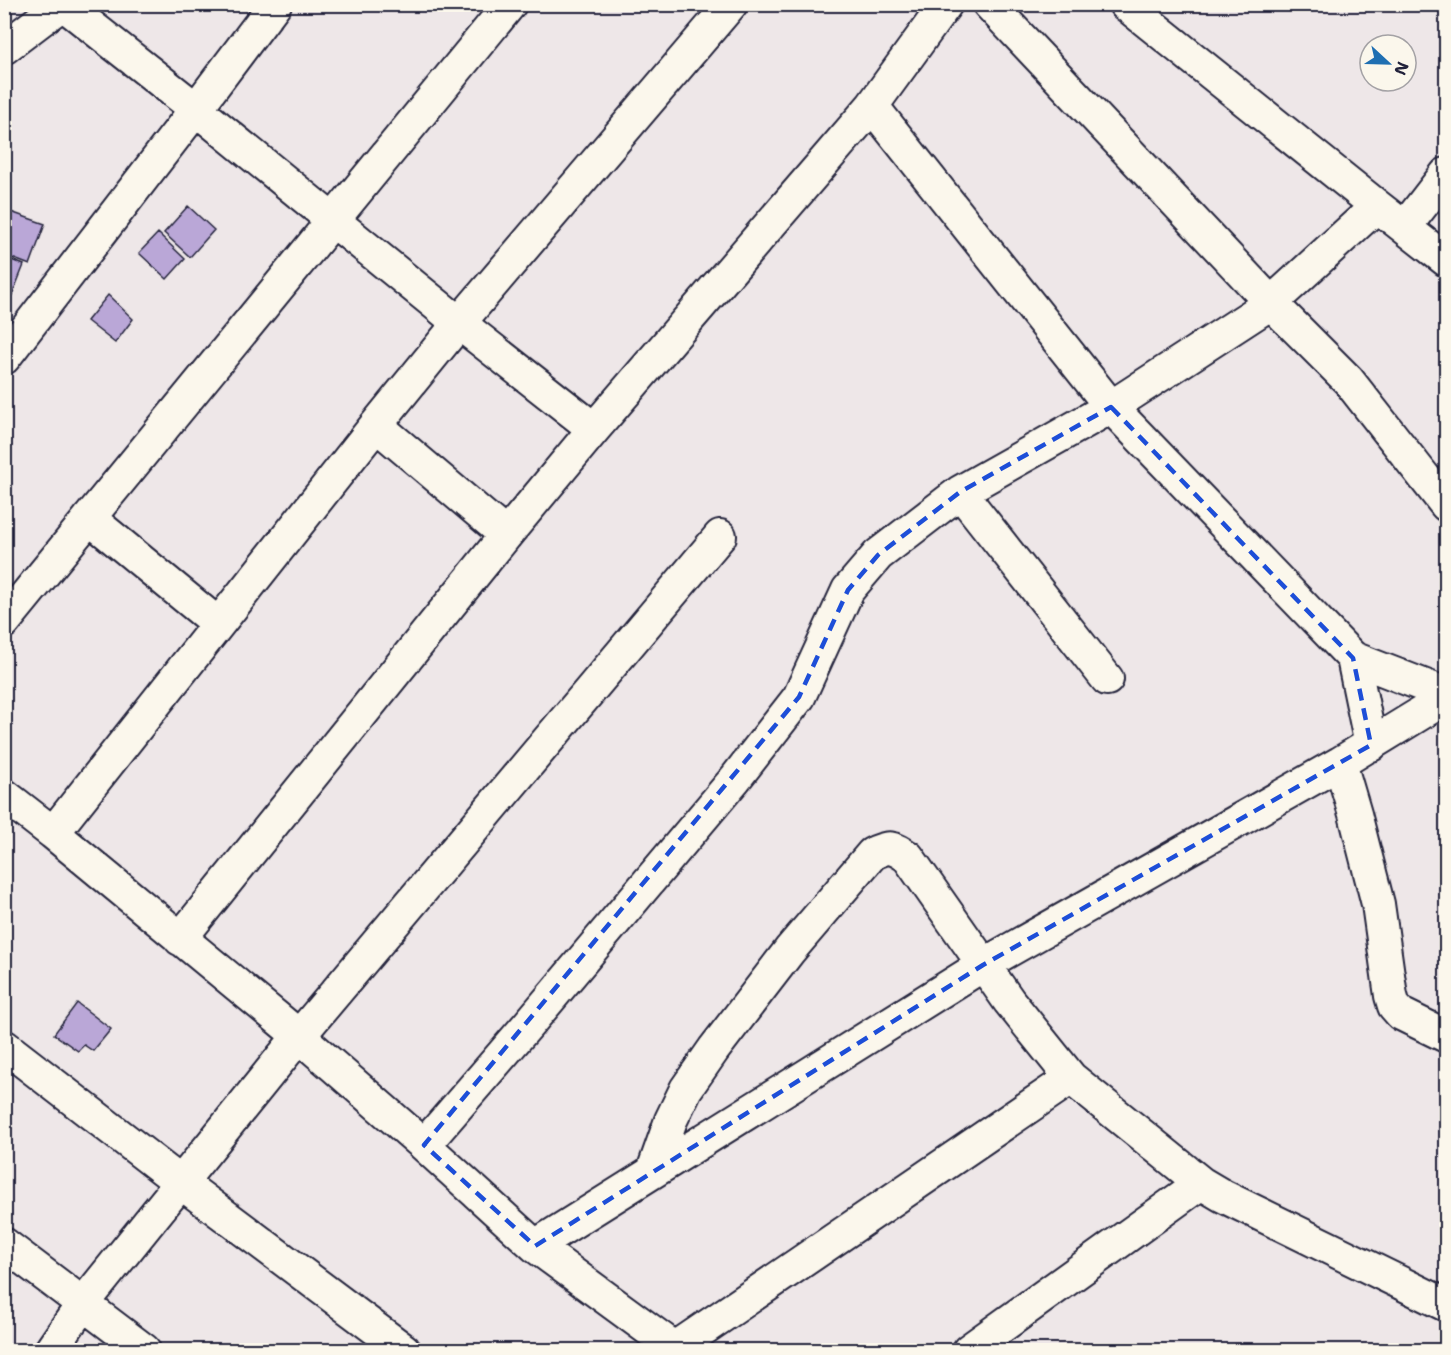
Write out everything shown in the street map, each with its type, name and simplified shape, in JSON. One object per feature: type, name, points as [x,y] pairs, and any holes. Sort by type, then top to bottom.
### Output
[{"type":"street","points":[[4,48],[63,4],[594,429]]},
{"type":"street","points":[[4,357],[275,4]]},
{"type":"street","points":[[4,622],[510,4]]},
{"type":"street","points":[[53,833],[459,323],[731,4]]},
{"type":"street","points":[[180,939],[594,429],[872,106],[946,4]]},
{"type":"street","points":[[988,4],[1271,303],[1348,380],[1446,505]]},
{"type":"street","points":[[1125,4],[1446,260]]},
{"type":"street","points":[[872,106],[1111,407],[1353,658],[1446,696]]},
{"type":"street","points":[[1405,227],[1446,174]]},
{"type":"street","points":[[424,1145],[704,816],[799,698],[848,590],[878,555],[960,492],[1111,407],[1271,303],[1377,206]]},
{"type":"street","points":[[376,425],[506,535]]},
{"type":"street","points":[[960,492],[1107,679]]},
{"type":"street","points":[[89,518],[219,624]]},
{"type":"street","points":[[51,1350],[82,1305],[180,1182],[720,536]]},
{"type":"street","points":[[1353,658],[1371,745]]},
{"type":"street","points":[[535,1246],[983,964],[1340,763],[1446,696]]},
{"type":"street","points":[[1340,763],[1378,904],[1394,1006],[1401,1014],[1446,1036]]},
{"type":"street","points":[[4,795],[300,1036],[535,1246],[675,1350],[1071,1078]]},
{"type":"street","points":[[653,1171],[671,1120],[686,1089],[714,1049],[790,950],[872,854],[885,847],[896,849],[908,857],[1009,1001],[1071,1078],[1201,1183],[1223,1196],[1446,1305]]},
{"type":"street","points":[[4,1046],[404,1350]]},
{"type":"street","points":[[969,1350],[1201,1183]]},
{"type":"street","points":[[4,1244],[144,1350]]},
{"type":"highlighted area","points":[[1111,407],[1353,658],[1371,745],[983,965],[535,1246],[424,1145],[799,697],[848,590],[878,555],[960,492]]},
{"type":"building","points":[[188,206],[214,230],[190,257],[164,233]]},
{"type":"building","points":[[8,211],[45,224],[30,265],[4,255],[4,219]]},
{"type":"building","points":[[158,233],[185,259],[167,279],[139,253]]},
{"type":"building","points":[[4,257],[24,265],[12,295],[4,292]]},
{"type":"building","points":[[108,295],[133,319],[115,343],[87,321]]},
{"type":"building","points":[[77,1003],[111,1029],[93,1051],[84,1045],[78,1051],[54,1034]]}]
